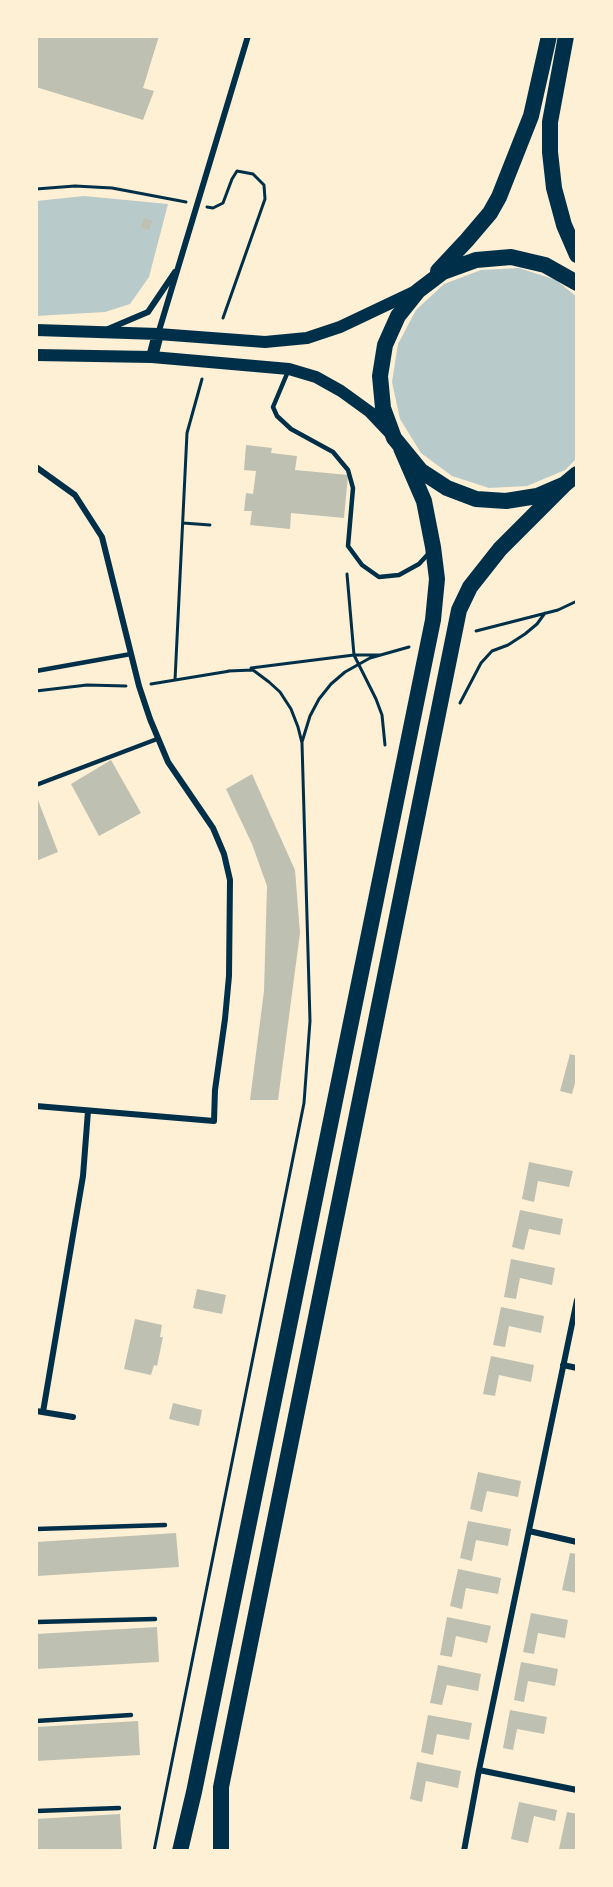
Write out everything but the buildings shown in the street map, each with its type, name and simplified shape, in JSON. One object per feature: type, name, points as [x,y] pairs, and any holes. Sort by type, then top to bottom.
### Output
[{"type":"highway","points":[[180,1851],[206,1734],[434,620],[437,579],[434,547],[424,501],[383,408],[380,376],[385,345],[398,316],[490,213],[499,197],[531,116],[549,36]]},
{"type":"highway","points":[[566,36],[550,122],[550,152],[554,188],[564,225],[577,255]]},
{"type":"highway","points":[[423,286],[459,265],[493,257],[510,257],[545,265],[577,283]]},
{"type":"highway","points":[[398,443],[421,471],[447,488],[476,499],[506,501],[537,496],[571,479]]},
{"type":"highway","points":[[221,1851],[220,1787],[459,610],[470,587],[500,549],[571,479]]},
{"type":"main road","points":[[36,330],[158,334],[265,342],[307,338],[340,327],[423,286]]},
{"type":"main road","points":[[152,357],[158,334]]},
{"type":"main road","points":[[36,355],[152,357],[289,369],[316,377],[341,391],[370,412],[398,443]]},
{"type":"street","points":[[158,334],[248,36]]},
{"type":"street","points":[[100,331],[126,323],[148,312],[178,267]]},
{"type":"street","points":[[36,467],[75,495],[102,537],[139,686],[157,739],[168,762],[213,828],[224,854],[230,880],[229,976],[215,1090],[214,1121],[36,1106]]},
{"type":"street","points":[[73,1417],[39,1412],[83,1176],[88,1111]]},
{"type":"street","points":[[464,1851],[577,1300]]},
{"type":"street","points":[[563,1365],[577,1368]]},
{"type":"street","points":[[529,1531],[577,1542]]},
{"type":"street","points":[[479,1770],[577,1790]]},
{"type":"lane","points":[[289,369],[273,407],[277,416],[291,429],[333,453],[348,470],[353,488],[348,546],[362,565],[380,577],[399,575],[419,564],[434,547]]},
{"type":"lane","points":[[36,671],[132,654]]},
{"type":"lane","points":[[36,785],[157,739]]},
{"type":"lane","points":[[36,1529],[165,1525]]},
{"type":"lane","points":[[36,1623],[155,1619]]},
{"type":"lane","points":[[36,1720],[131,1715]]},
{"type":"lane","points":[[36,1811],[119,1808]]},
{"type":"path","points":[[175,680],[187,433],[202,379]]},
{"type":"path","points":[[183,524],[210,525]]},
{"type":"path","points":[[347,574],[354,655],[382,715],[385,745]]},
{"type":"path","points":[[476,631],[544,614],[577,601]]},
{"type":"path","points":[[460,703],[481,663],[492,651],[508,645],[525,634],[537,624],[544,614]]},
{"type":"path","points":[[302,743],[310,716],[319,699],[331,684],[358,664],[409,646]]},
{"type":"path","points":[[36,692],[87,685],[139,686],[228,671],[354,655],[381,655]]},
{"type":"path","points":[[154,1851],[304,1103],[310,1021],[302,743],[291,709],[280,692],[253,670],[228,671]]},
{"type":"shaded area","points":[[84,196],[168,204],[149,277],[130,304],[105,312],[36,316],[36,201]]},
{"type":"shaded area","points":[[519,268],[556,280],[577,297],[577,458],[565,470],[527,486],[489,488],[452,476],[421,453],[400,419],[392,382],[398,344],[416,310],[444,284],[481,270]]}]
